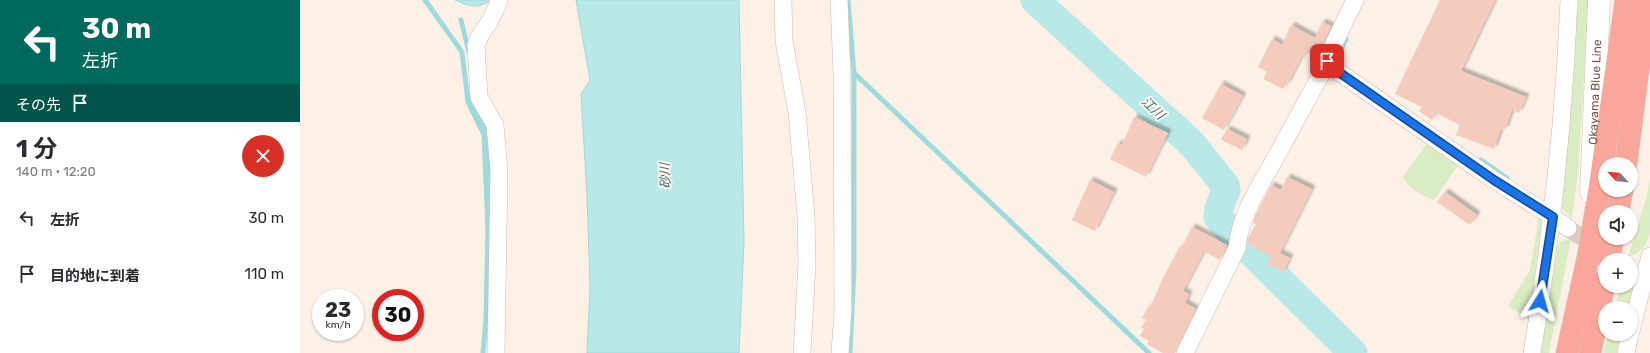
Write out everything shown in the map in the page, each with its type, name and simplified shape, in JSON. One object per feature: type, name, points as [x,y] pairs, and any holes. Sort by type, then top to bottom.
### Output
[{"type":"highway","points":[[1599,253],[1604,156],[1626,0]]},
{"type":"highway","points":[[1627,157],[1647,0]]},
{"type":"highway","points":[[1567,353],[1598,262]]},
{"type":"highway","points":[[1590,353],[1602,293]]},
{"type":"main road","name":"Okayama Blue Line","points":[[1599,0],[1599,253]]},
{"type":"main road","points":[[1631,130],[1650,57]]},
{"type":"street","points":[[496,353],[499,170],[494,125],[479,97],[476,44],[490,20],[499,0]]},
{"type":"street","points":[[783,0],[784,41],[797,112],[806,216],[807,264],[802,353]]},
{"type":"street","points":[[838,0],[842,81],[843,310],[840,353]]},
{"type":"street","points":[[1355,0],[1329,54],[1327,61],[1330,66],[1494,180],[1568,228]]},
{"type":"street","points":[[1532,353],[1553,217],[1567,44],[1569,0]]},
{"type":"street","points":[[1185,353],[1237,248],[1238,236],[1244,218],[1257,191],[1323,71],[1330,66]]},
{"type":"street","points":[[1637,301],[1641,280],[1650,256]]},
{"type":"street","points":[[1626,353],[1629,341]]},
{"type":"green space","points":[[1578,0],[1589,0],[1578,171],[1572,219],[1562,208],[1573,83]]},
{"type":"green space","points":[[1428,142],[1459,164],[1434,200],[1425,197],[1416,191],[1405,181],[1403,177]]},
{"type":"green space","points":[[1650,178],[1649,237],[1640,251],[1637,253],[1629,253],[1632,245],[1638,245],[1638,225],[1647,196]]},
{"type":"green space","points":[[1539,217],[1542,222],[1529,318],[1508,306],[1530,270]]},
{"type":"green space","points":[[1571,239],[1549,353],[1540,353],[1555,250],[1561,241]]},
{"type":"green space","points":[[1618,293],[1634,293],[1632,301],[1617,301]]},
{"type":"green space","points":[[1607,341],[1622,341],[1619,353],[1604,353]]},
{"type":"water","points":[[455,0],[491,1],[486,4],[473,6]]},
{"type":"water","name":"砂川","points":[[576,0],[739,0],[744,242],[739,353],[587,353],[590,287],[587,195],[581,94],[590,80]]},
{"type":"building","points":[[1440,0],[1495,0],[1461,71],[1526,97],[1519,113],[1512,110],[1505,130],[1501,129],[1494,149],[1456,135],[1460,125],[1436,113],[1432,120],[1419,111],[1422,107],[1395,94]]},
{"type":"building","points":[[1322,22],[1331,26],[1318,56],[1308,51],[1305,57],[1302,56],[1287,85],[1286,84],[1283,89],[1263,79],[1267,72],[1258,67],[1272,39],[1282,45],[1291,25],[1315,38]]},
{"type":"building","points":[[1221,84],[1243,96],[1224,130],[1202,118]]},
{"type":"building","points":[[1134,117],[1168,133],[1146,177],[1110,159],[1118,143],[1122,145]]},
{"type":"building","points":[[1227,129],[1247,139],[1242,150],[1221,140]]},
{"type":"building","points":[[1287,177],[1312,189],[1280,253],[1290,258],[1283,272],[1267,264],[1271,257],[1248,244],[1249,236],[1256,224],[1253,223],[1255,216],[1271,185],[1281,190]]},
{"type":"building","points":[[1090,180],[1114,192],[1095,231],[1072,220]]},
{"type":"building","points":[[1445,192],[1477,215],[1470,225],[1437,202]]},
{"type":"building","points":[[1192,227],[1227,245],[1220,260],[1204,251],[1183,291],[1189,294],[1185,303],[1196,309],[1175,353],[1163,353],[1147,344],[1149,341],[1140,336],[1144,329],[1141,328],[1146,320],[1142,318],[1148,307],[1150,308],[1162,280],[1179,248],[1181,249]]},
{"type":"waterway","points":[[425,0],[462,52],[468,102],[484,135],[488,228],[486,318],[483,353]]},
{"type":"waterway","points":[[848,0],[854,73],[1149,353]]},
{"type":"waterway","name":"江川","points":[[1035,0],[1192,144],[1225,185],[1226,190],[1219,208],[1218,217],[1232,234]]},
{"type":"waterway","points":[[461,20],[469,52]]},
{"type":"waterway","points":[[1342,66],[1338,57],[1346,39]]},
{"type":"waterway","points":[[850,353],[854,270],[854,73]]},
{"type":"waterway","points":[[471,94],[471,101],[488,134],[490,198]]},
{"type":"waterway","points":[[1481,160],[1507,178]]},
{"type":"waterway","name":"江川","points":[[1250,251],[1353,353]]},
{"type":"tunnel","points":[[1568,228],[1598,249]]},
{"type":"route","points":[[1327,61],[1330,66],[1494,180],[1553,217],[1540,301]]}]
